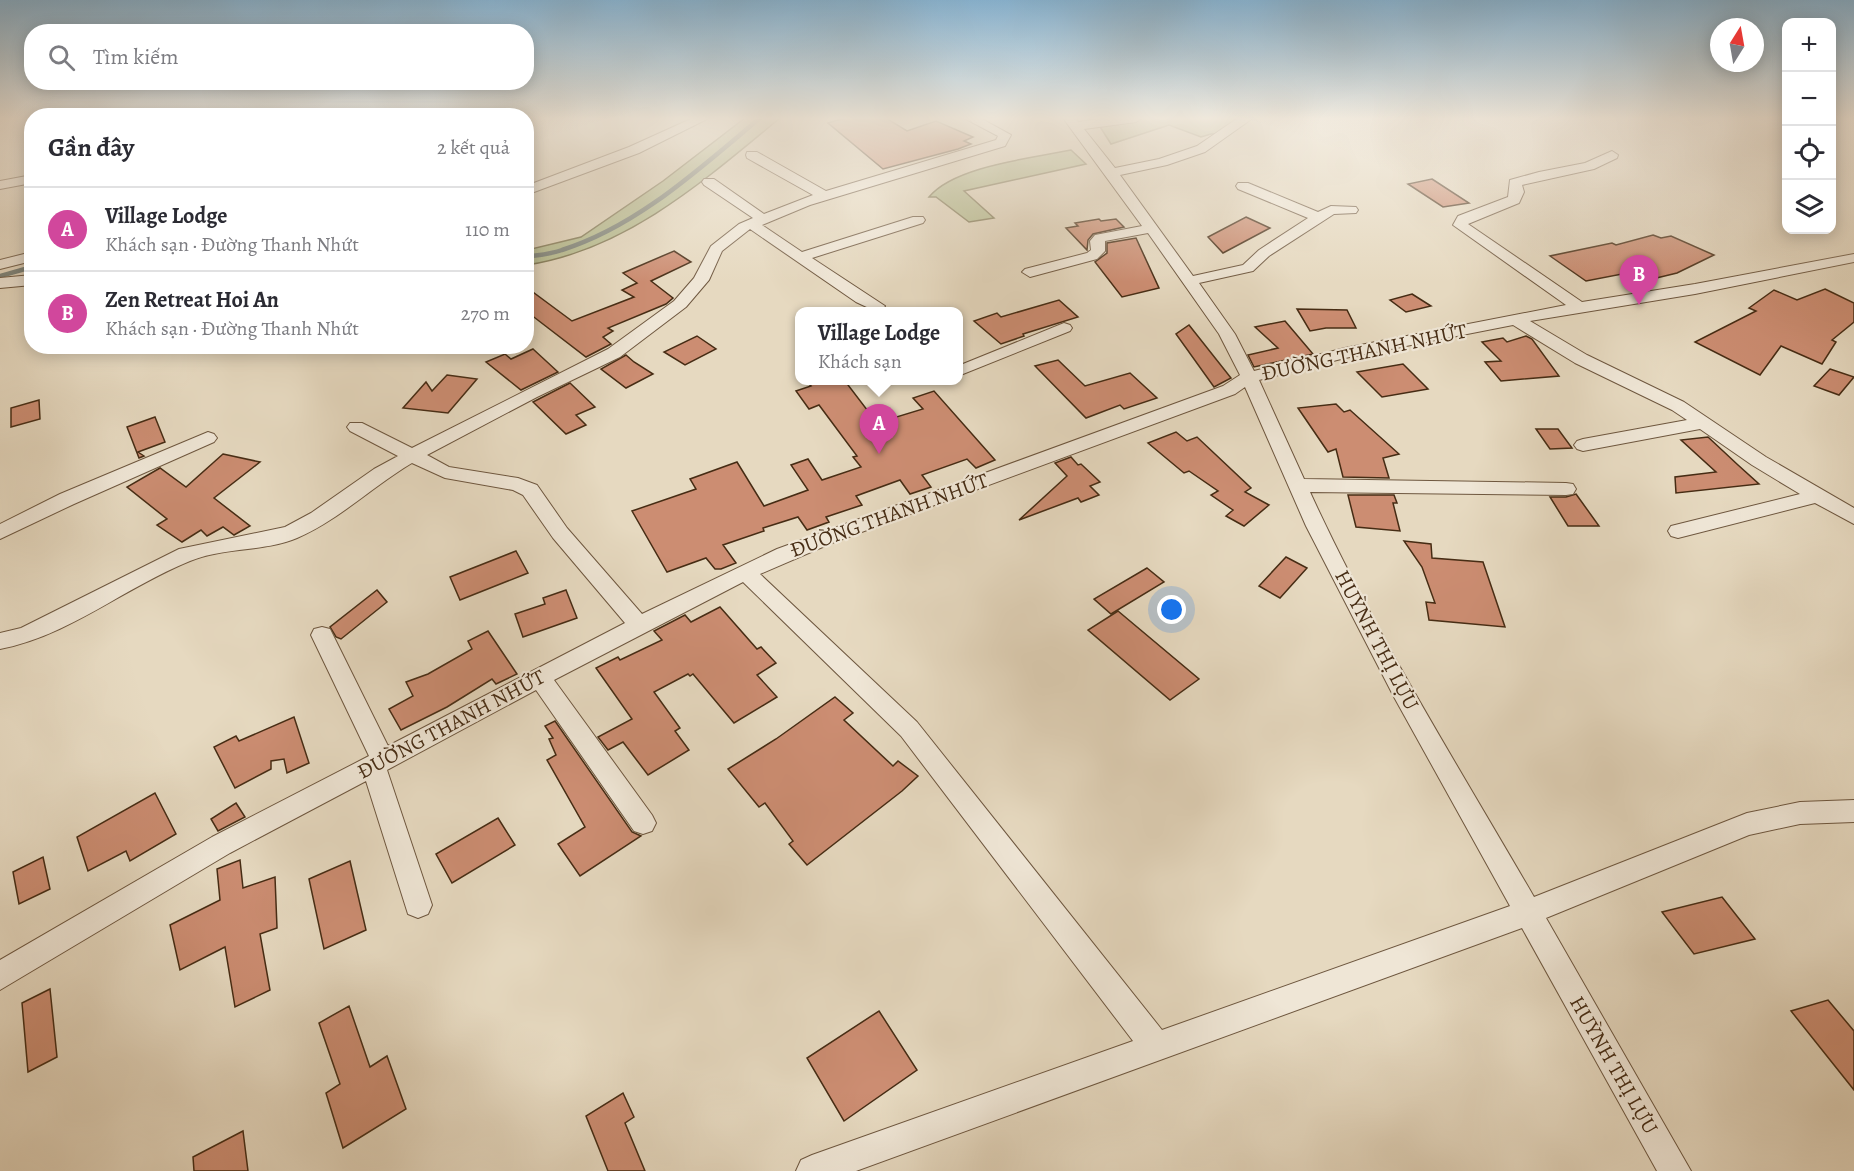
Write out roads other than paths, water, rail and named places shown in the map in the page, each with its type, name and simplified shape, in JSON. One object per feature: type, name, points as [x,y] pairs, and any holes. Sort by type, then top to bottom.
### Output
[{"type":"street","points":[[534,188],[574,173]]},
{"type":"street","points":[[783,173],[825,196]]},
{"type":"street","points":[[0,641],[26,636],[186,554],[226,544],[290,533],[318,518],[381,473],[411,456],[531,393],[614,353],[680,304],[701,280],[716,249],[744,227],[825,196],[905,173]]},
{"type":"street","name":"HUỲNH THỊ LỰU","points":[[1112,173],[1227,334],[1249,377],[1316,526],[1402,690],[1674,1171]]},
{"type":"street","points":[[1566,173],[1525,179],[1515,183],[1514,200],[1463,219],[1460,225],[1579,307]]},
{"type":"street","points":[[0,185],[24,180]]},
{"type":"street","points":[[709,183],[801,257],[862,299],[877,306]]},
{"type":"street","points":[[1243,186],[1319,217]]},
{"type":"street","points":[[1189,281],[1248,268],[1264,253],[1330,210],[1351,210]]},
{"type":"street","points":[[801,257],[918,220]]},
{"type":"street","points":[[1030,272],[1092,256],[1098,250],[1097,241],[1100,238],[1152,228]]},
{"type":"street","points":[[0,265],[24,258]]},
{"type":"street","name":"ĐƯỜNG THANH NHỨT","points":[[0,976],[153,884],[378,763],[639,625],[745,572],[825,538],[1229,390],[1249,377],[1345,353],[1518,321],[1579,307],[1695,289],[1854,258]]},
{"type":"street","points":[[0,283],[24,281]]},
{"type":"street","points":[[1518,321],[1581,359],[1678,406],[1816,496],[1854,517]]},
{"type":"street","points":[[963,370],[1064,328]]},
{"type":"street","points":[[1583,445],[1704,423]]},
{"type":"street","points":[[356,427],[445,472],[518,484],[530,490],[560,533],[639,625]]},
{"type":"street","points":[[0,532],[67,499],[208,438]]},
{"type":"street","points":[[1298,485],[1566,489]]},
{"type":"street","points":[[1678,531],[1816,496]]},
{"type":"street","points":[[745,572],[909,729],[1156,1047]]},
{"type":"street","points":[[322,635],[378,763],[418,905]]},
{"type":"street","points":[[540,678],[643,823]]},
{"type":"street","points":[[812,1171],[1527,913],[1747,824],[1800,813],[1854,812]]},
{"type":"waterway","points":[[534,256],[562,250],[617,226],[667,194],[694,173]]},
{"type":"waterway","points":[[0,276],[24,269]]},
{"type":"place","name":"Zen Retreat Hoi An","points":[[1639,305]]},
{"type":"place","name":"Village Lodge","points":[[879,454]]}]
